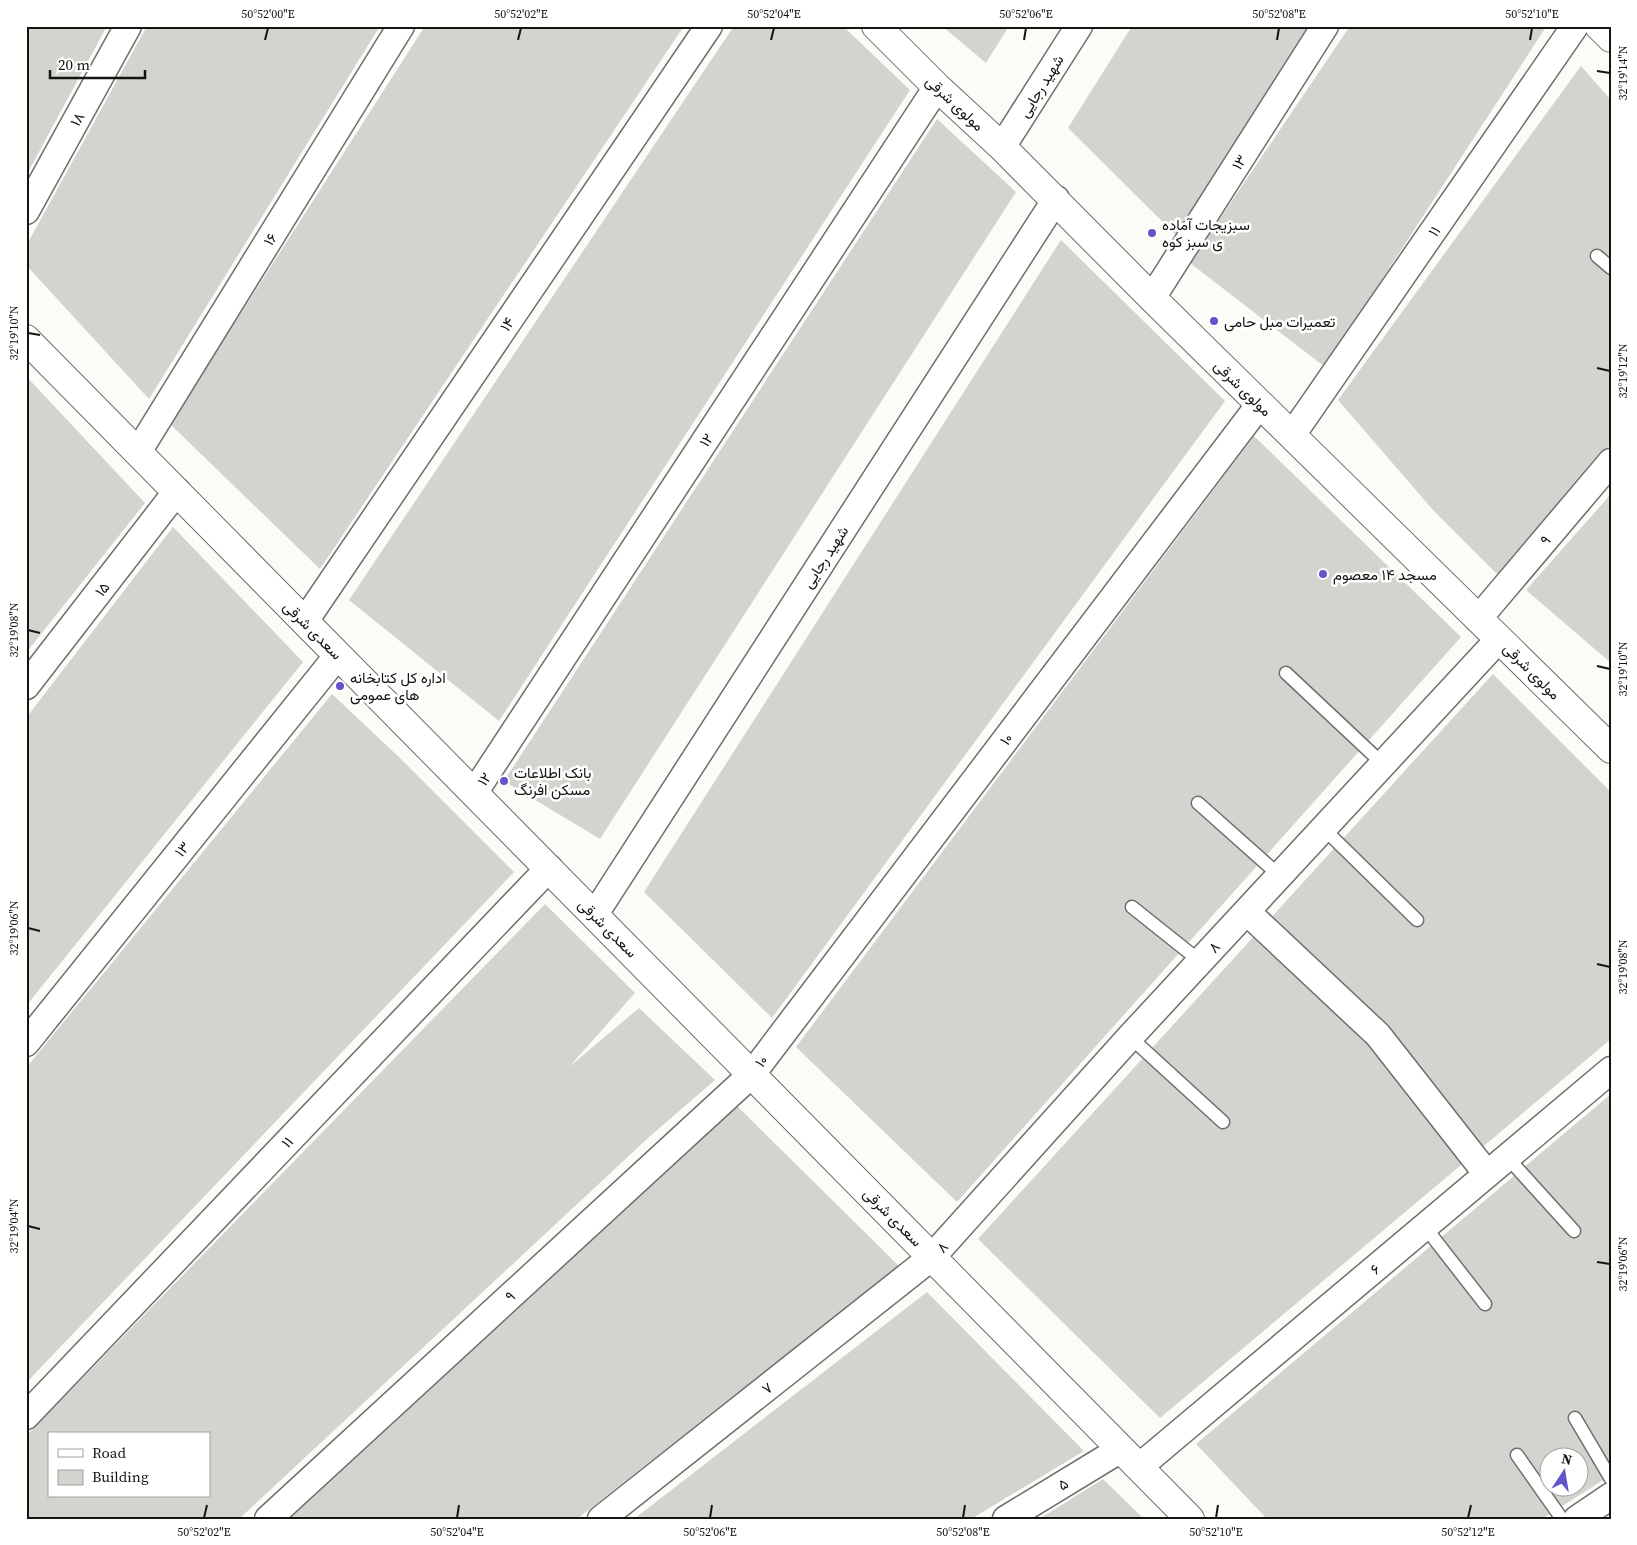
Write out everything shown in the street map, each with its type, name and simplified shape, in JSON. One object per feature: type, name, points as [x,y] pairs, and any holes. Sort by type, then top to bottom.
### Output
[{"type":"main road","name":"مولوی شرقی","points":[[876,26],[937,87],[1002,146],[1056,199],[1152,298],[1611,749]]},
{"type":"main road","points":[[1600,26],[1611,38]]},
{"type":"main road","name":"سعدی شرقی","points":[[26,338],[1190,1519]]},
{"type":"street","name":"۱۸","points":[[26,211],[128,26]]},
{"type":"street","name":"۱۶","points":[[138,452],[401,26]]},
{"type":"street","name":"۱۴","points":[[305,621],[709,26]]},
{"type":"street","name":"شهید رجایی","points":[[1002,146],[1079,26]]},
{"type":"street","name":"۱۳","points":[[1152,298],[1325,26]]},
{"type":"street","name":"۱۱","points":[[1292,436],[1575,26]]},
{"type":"street","name":"۱۲","points":[[474,793],[937,87]]},
{"type":"street","name":"شهید رجایی","points":[[595,914],[1056,199]]},
{"type":"street","name":"۱۰","points":[[752,1074],[1260,404]]},
{"type":"street","name":"۹","points":[[1478,619],[1611,462]]},
{"type":"street","name":"۱۵","points":[[26,686],[177,491]]},
{"type":"street","name":"۸","points":[[932,1257],[1130,1037],[1499,639]]},
{"type":"street","name":"۱۳","points":[[26,1043],[338,654]]},
{"type":"street","name":"۱۱","points":[[26,1416],[548,868]]},
{"type":"street","points":[[1247,912],[1378,1035],[1487,1174]]},
{"type":"street","name":"۹","points":[[268,1519],[752,1074]]},
{"type":"street","name":"۶","points":[[1130,1458],[1425,1226],[1507,1157],[1608,1078]]},
{"type":"street","name":"۷","points":[[601,1519],[932,1257]]},
{"type":"street","name":"۵","points":[[1006,1519],[1130,1458]]},
{"type":"street","points":[[1577,1519],[1611,1496]]},
{"type":"lane","points":[[1597,256],[1611,268]]},
{"type":"lane","points":[[1286,673],[1384,765]]},
{"type":"lane","points":[[1198,804],[1280,876]]},
{"type":"lane","points":[[1324,829],[1417,920]]},
{"type":"lane","points":[[1132,907],[1200,962]]},
{"type":"lane","points":[[1130,1037],[1223,1122]]},
{"type":"lane","points":[[1507,1157],[1574,1231]]},
{"type":"lane","points":[[1425,1226],[1485,1304]]},
{"type":"lane","points":[[1575,1418],[1611,1479]]},
{"type":"lane","points":[[1517,1455],[1562,1519]]},
{"type":"building","points":[[26,26],[107,26],[26,176]]},
{"type":"building","points":[[147,26],[380,26],[149,399],[26,265],[26,246]]},
{"type":"building","points":[[425,26],[684,26],[320,569],[170,424]]},
{"type":"building","points":[[734,26],[843,26],[910,90],[499,721],[349,600]]},
{"type":"building","points":[[942,26],[1009,26],[986,63]]},
{"type":"building","points":[[1132,26],[1308,26],[1179,238],[1068,128]]},
{"type":"building","points":[[1350,26],[1546,27],[1325,367],[1190,263]]},
{"type":"building","points":[[1581,66],[1611,100],[1611,443],[1498,575],[1433,510],[1338,400]]},
{"type":"building","points":[[937,119],[1016,192],[600,839],[504,781]]},
{"type":"building","points":[[1061,240],[1225,401],[772,1018],[644,892]]},
{"type":"building","points":[[26,376],[145,503],[26,653]]},
{"type":"building","points":[[1254,436],[1461,637],[957,1202],[796,1047]]},
{"type":"building","points":[[1611,494],[1611,663],[1526,590]]},
{"type":"building","points":[[173,527],[303,662],[26,1006],[26,718]]},
{"type":"building","points":[[1493,674],[1611,792],[1611,1039],[1160,1418],[978,1239]]},
{"type":"building","points":[[332,694],[402,760],[514,872],[26,1383],[26,1068]]},
{"type":"building","points":[[545,904],[635,993],[569,1067],[639,1008],[715,1080],[648,1138],[239,1519],[26,1519],[26,1436]]},
{"type":"building","points":[[1611,1094],[1611,1475],[1590,1488],[1590,1448],[1540,1448],[1540,1498],[1575,1498],[1542,1519],[1267,1519],[1196,1444]]},
{"type":"building","points":[[736,1105],[899,1266],[577,1519],[288,1519]]},
{"type":"building","points":[[927,1292],[1084,1451],[971,1519],[634,1519]]},
{"type":"building","points":[[1103,1479],[1144,1519],[1039,1519]]},
{"type":"place","name":"سبزیجات آماده ی سبز کوه","points":[[1152,233]]},
{"type":"place","name":"تعمیرات مبل حامی","points":[[1214,321]]},
{"type":"place","name":"مسجد ۱۴ معصوم","points":[[1323,574]]},
{"type":"place","name":"اداره کل کتابخانه های عمومی","points":[[340,686]]},
{"type":"place","name":"بانک اطلاعات مسکن افرنگ","points":[[504,781]]}]
